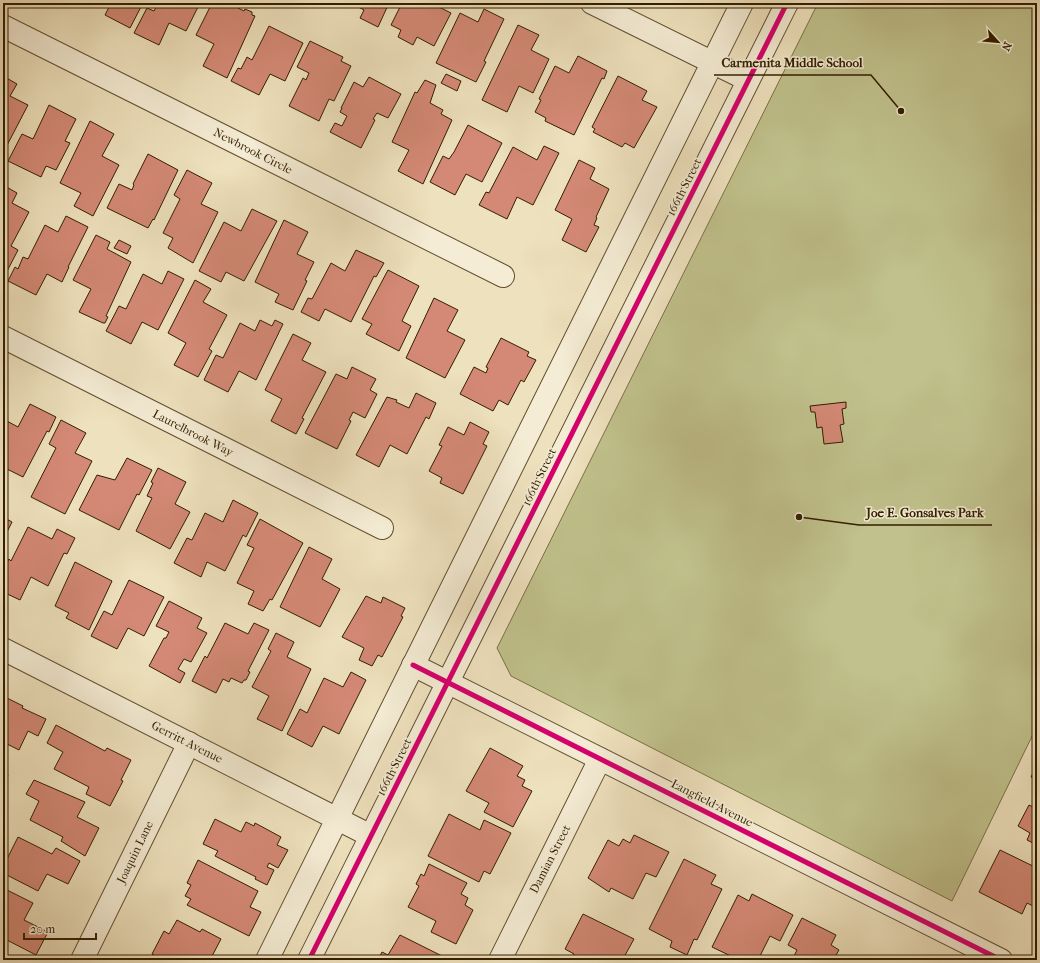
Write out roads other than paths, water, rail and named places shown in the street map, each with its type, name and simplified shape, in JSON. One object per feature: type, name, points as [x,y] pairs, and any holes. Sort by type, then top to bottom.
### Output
[{"type":"street","points":[[592,3],[748,80]]},
{"type":"street","points":[[267,960],[742,3]]},
{"type":"street","name":"166th Street","points":[[309,960],[787,3]]},
{"type":"street","name":"Newbrook Circle","points":[[3,26],[503,276]]},
{"type":"street","name":"Laurelbrook Way","points":[[3,338],[382,528]]},
{"type":"street","name":"Gerritt Avenue","points":[[3,649],[371,836]]},
{"type":"street","name":"Langfield Avenue","points":[[413,665],[1001,960]]},
{"type":"street","name":"Joaquin Lane","points":[[82,960],[189,743]]},
{"type":"street","name":"Damian Street","points":[[500,960],[600,759]]},
{"type":"place","name":"Carmenita Middle School","points":[[901,111]]},
{"type":"place","name":"Joe E. Gonsalves Park","points":[[799,517]]}]
